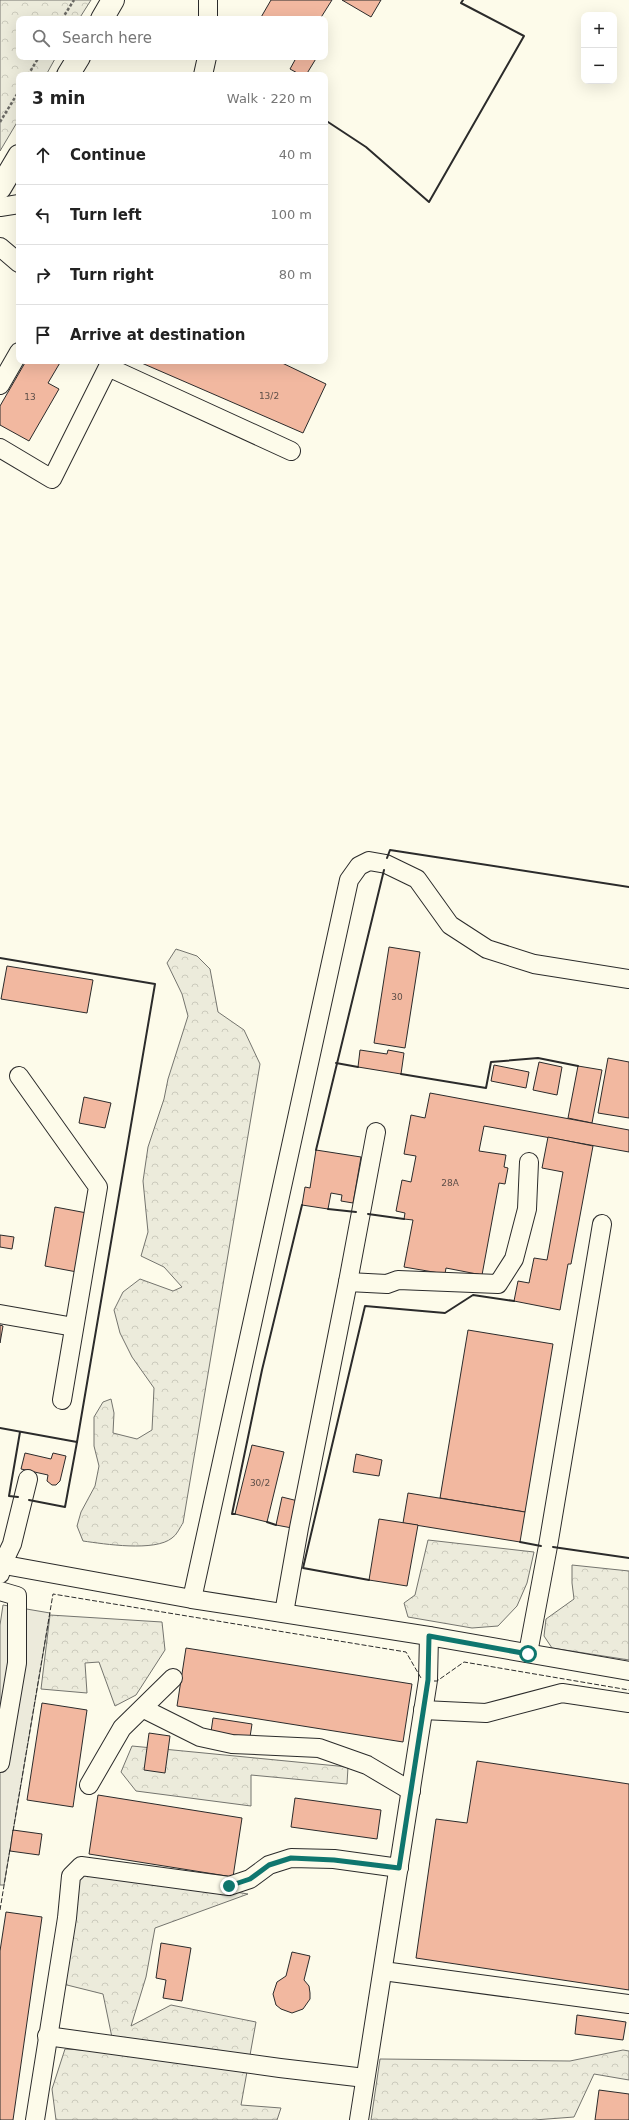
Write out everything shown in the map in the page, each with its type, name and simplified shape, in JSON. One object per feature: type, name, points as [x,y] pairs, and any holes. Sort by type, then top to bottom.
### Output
[{"type":"main road","points":[[104,16],[113,0]]},
{"type":"main road","points":[[70,72],[77,60]]},
{"type":"main road","points":[[0,188],[16,161]]},
{"type":"street","points":[[208,0],[208,16]]},
{"type":"street","points":[[203,72],[206,60]]},
{"type":"street","points":[[0,207],[16,204]]},
{"type":"street","points":[[0,247],[16,260]]},
{"type":"street","points":[[0,385],[16,357]]},
{"type":"street","points":[[0,448],[52,479],[108,368],[291,451]]},
{"type":"street","points":[[192,1599],[350,880],[359,866],[369,861],[386,864],[417,879],[450,925],[487,949],[534,964],[629,978]]},
{"type":"street","points":[[19,1076],[98,1187],[62,1400]]},
{"type":"street","points":[[284,1613],[299,1528],[376,1132]]},
{"type":"street","points":[[348,1282],[387,1284],[398,1280],[498,1284],[514,1259],[528,1209],[530,1162]]},
{"type":"street","points":[[528,1654],[548,1546],[602,1224]]},
{"type":"street","points":[[0,1314],[74,1327]]},
{"type":"street","points":[[28,1479],[12,1544],[1,1568],[429,1636],[629,1671]]},
{"type":"street","points":[[0,1591],[17,1596],[17,1663],[0,1763]]},
{"type":"street","points":[[359,2120],[428,1680],[429,1636]]},
{"type":"street","points":[[89,1785],[122,1728],[144,1709],[173,1678]]},
{"type":"street","points":[[423,1710],[486,1713],[562,1693],[629,1704]]},
{"type":"street","points":[[144,1709],[206,1739],[232,1744],[319,1748],[367,1765],[411,1791]]},
{"type":"street","points":[[35,2120],[47,2036],[67,1918],[71,1876],[81,1866],[229,1886],[250,1879],[269,1865],[291,1858],[334,1860],[399,1868]]},
{"type":"street","points":[[383,1971],[629,2004]]},
{"type":"street","points":[[47,2036],[280,2068],[365,2078]]},
{"type":"path","points":[[64,16],[74,0]]},
{"type":"path","points":[[30,72],[37,60]]},
{"type":"path","points":[[0,122],[16,96]]},
{"type":"green space","points":[[0,0],[91,0],[81,16],[16,16],[16,60],[54,60],[48,72],[16,72],[16,124],[0,151]]},
{"type":"green space","points":[[176,949],[197,956],[210,969],[218,1012],[244,1030],[260,1064],[183,1523],[174,1537],[154,1545],[129,1546],[103,1544],[83,1541],[77,1526],[81,1512],[95,1486],[99,1466],[94,1446],[94,1417],[103,1402],[111,1399],[114,1413],[113,1433],[137,1439],[152,1430],[154,1388],[132,1357],[120,1333],[114,1310],[123,1292],[140,1279],[173,1291],[182,1287],[164,1267],[141,1256],[148,1232],[143,1181],[148,1147],[164,1099],[168,1079],[188,1016],[182,994],[167,963]]},
{"type":"green space","points":[[428,1540],[534,1552],[527,1583],[517,1606],[498,1626],[472,1628],[408,1617],[404,1603],[415,1595]]},
{"type":"green space","points":[[572,1565],[629,1571],[629,1660],[552,1648],[544,1636],[546,1619],[574,1599]]},
{"type":"green space","points":[[50,1615],[162,1622],[165,1650],[136,1695],[115,1706],[99,1662],[85,1663],[87,1693],[41,1689]]},
{"type":"green space","points":[[132,1746],[348,1767],[347,1784],[251,1775],[251,1806],[136,1791],[121,1772]]},
{"type":"green space","points":[[70,1865],[248,1894],[155,1928],[146,1977],[131,2026],[171,2005],[256,2022],[241,2105],[281,2108],[277,2120],[56,2120],[52,2089],[65,2049],[115,2052],[103,1994],[63,1984]]},
{"type":"green space","points":[[623,2050],[629,2051],[629,2080],[594,2074],[574,2117],[534,2120],[371,2120],[380,2059],[570,2061]]},
{"type":"shaded area","points":[[3,1605],[50,1613],[4,1885],[0,1885],[0,1625]]},
{"type":"building","points":[[271,0],[332,0],[322,16],[262,16]]},
{"type":"building","points":[[342,0],[381,0],[371,17]]},
{"type":"building","points":[[295,60],[315,60],[308,72],[296,72],[290,69]]},
{"type":"building","points":[[24,364],[59,364],[48,383],[59,389],[29,441],[0,425],[0,406]]},
{"type":"building","points":[[144,364],[284,364],[326,384],[303,433]]},
{"type":"building","points":[[389,947],[420,952],[405,1048],[374,1043]]},
{"type":"building","points":[[7,966],[93,980],[87,1013],[1,999]]},
{"type":"building","points":[[360,1050],[387,1054],[388,1050],[404,1053],[401,1074],[358,1067]]},
{"type":"building","points":[[608,1058],[629,1062],[629,1118],[598,1113]]},
{"type":"building","points":[[539,1062],[562,1067],[557,1095],[533,1090]]},
{"type":"building","points":[[494,1065],[529,1072],[526,1088],[491,1081]]},
{"type":"building","points":[[578,1066],[602,1070],[592,1123],[568,1118]]},
{"type":"building","points":[[430,1093],[629,1130],[629,1152],[484,1126],[479,1151],[506,1155],[504,1167],[508,1168],[505,1184],[499,1183],[482,1275],[446,1268],[445,1274],[404,1267],[413,1220],[404,1219],[405,1213],[396,1211],[402,1180],[411,1182],[416,1156],[404,1154],[411,1115],[425,1118]]},
{"type":"building","points":[[84,1097],[111,1103],[105,1128],[79,1123]]},
{"type":"building","points":[[548,1137],[593,1146],[571,1264],[568,1264],[560,1310],[514,1301],[518,1281],[529,1283],[534,1258],[547,1260],[563,1172],[542,1168]]},
{"type":"building","points":[[316,1150],[361,1157],[353,1203],[341,1201],[342,1195],[331,1193],[328,1209],[302,1205],[305,1187],[310,1188]]},
{"type":"building","points":[[55,1207],[87,1213],[77,1272],[45,1266]]},
{"type":"building","points":[[0,1235],[14,1237],[12,1249],[0,1247]]},
{"type":"building","points":[[0,1325],[3,1326],[0,1343]]},
{"type":"building","points":[[468,1330],[553,1344],[525,1512],[440,1498]]},
{"type":"building","points":[[252,1445],[284,1452],[267,1522],[235,1514]]},
{"type":"building","points":[[25,1453],[51,1459],[53,1453],[66,1456],[60,1481],[56,1485],[52,1485],[47,1481],[48,1475],[21,1469]]},
{"type":"building","points":[[356,1454],[382,1460],[379,1476],[353,1472]]},
{"type":"building","points":[[408,1493],[525,1512],[520,1542],[403,1523]]},
{"type":"building","points":[[282,1497],[298,1501],[292,1528],[276,1525]]},
{"type":"building","points":[[379,1519],[418,1525],[407,1586],[369,1580]]},
{"type":"building","points":[[186,1648],[412,1684],[403,1742],[177,1706]]},
{"type":"building","points":[[42,1703],[87,1710],[73,1807],[27,1800]]},
{"type":"building","points":[[213,1718],[252,1724],[250,1737],[211,1732]]},
{"type":"building","points":[[149,1733],[170,1736],[165,1773],[144,1770]]},
{"type":"building","points":[[477,1761],[629,1784],[629,1990],[416,1958],[436,1819],[467,1823]]},
{"type":"building","points":[[98,1795],[242,1818],[233,1877],[89,1854]]},
{"type":"building","points":[[295,1798],[381,1810],[377,1839],[291,1827]]},
{"type":"building","points":[[13,1830],[42,1834],[39,1855],[10,1851]]},
{"type":"building","points":[[6,1912],[42,1917],[13,2120],[0,2120],[0,1951]]},
{"type":"building","points":[[161,1943],[191,1948],[182,2001],[163,1998],[166,1980],[156,1978]]},
{"type":"building","points":[[292,1952],[310,1956],[304,1980],[309,1986],[310,1999],[303,2009],[292,2013],[281,2009],[276,2005],[273,1994],[277,1982],[286,1976]]},
{"type":"building","points":[[577,2015],[626,2022],[623,2040],[575,2034]]},
{"type":"building","points":[[599,2090],[629,2094],[629,2120],[595,2120]]},
{"type":"fence","points":[[13,1831],[53,1594],[406,1652],[421,1678]]},
{"type":"fence","points":[[434,1681],[437,1681],[464,1662],[629,1690]]},
{"type":"fence","points":[[0,1910],[10,1849]]},
{"type":"wall","points":[[328,122],[366,147],[429,202],[524,36],[461,3],[463,0]]},
{"type":"wall","points":[[387,858],[390,850],[629,887]]},
{"type":"wall","points":[[316,1150],[384,870]]},
{"type":"wall","points":[[0,958],[155,984],[77,1442],[0,1428]]},
{"type":"wall","points":[[401,1074],[486,1088],[491,1062],[538,1058],[578,1066]]},
{"type":"wall","points":[[336,1063],[358,1067]]},
{"type":"wall","points":[[235,1514],[232,1514],[262,1370],[302,1205]]},
{"type":"wall","points":[[328,1209],[356,1212]]},
{"type":"wall","points":[[368,1214],[404,1219]]},
{"type":"wall","points":[[369,1580],[303,1568],[365,1306],[445,1313],[473,1295],[514,1301]]},
{"type":"wall","points":[[18,1497],[9,1496],[20,1432]]},
{"type":"wall","points":[[29,1500],[65,1507],[77,1442]]},
{"type":"wall","points":[[267,1522],[276,1525]]},
{"type":"wall","points":[[520,1542],[541,1546]]},
{"type":"wall","points":[[553,1547],[629,1558]]},
{"type":"route","points":[[229,1886],[250,1879],[269,1865],[291,1858],[334,1860],[399,1868],[428,1680],[429,1636],[528,1654]]}]
